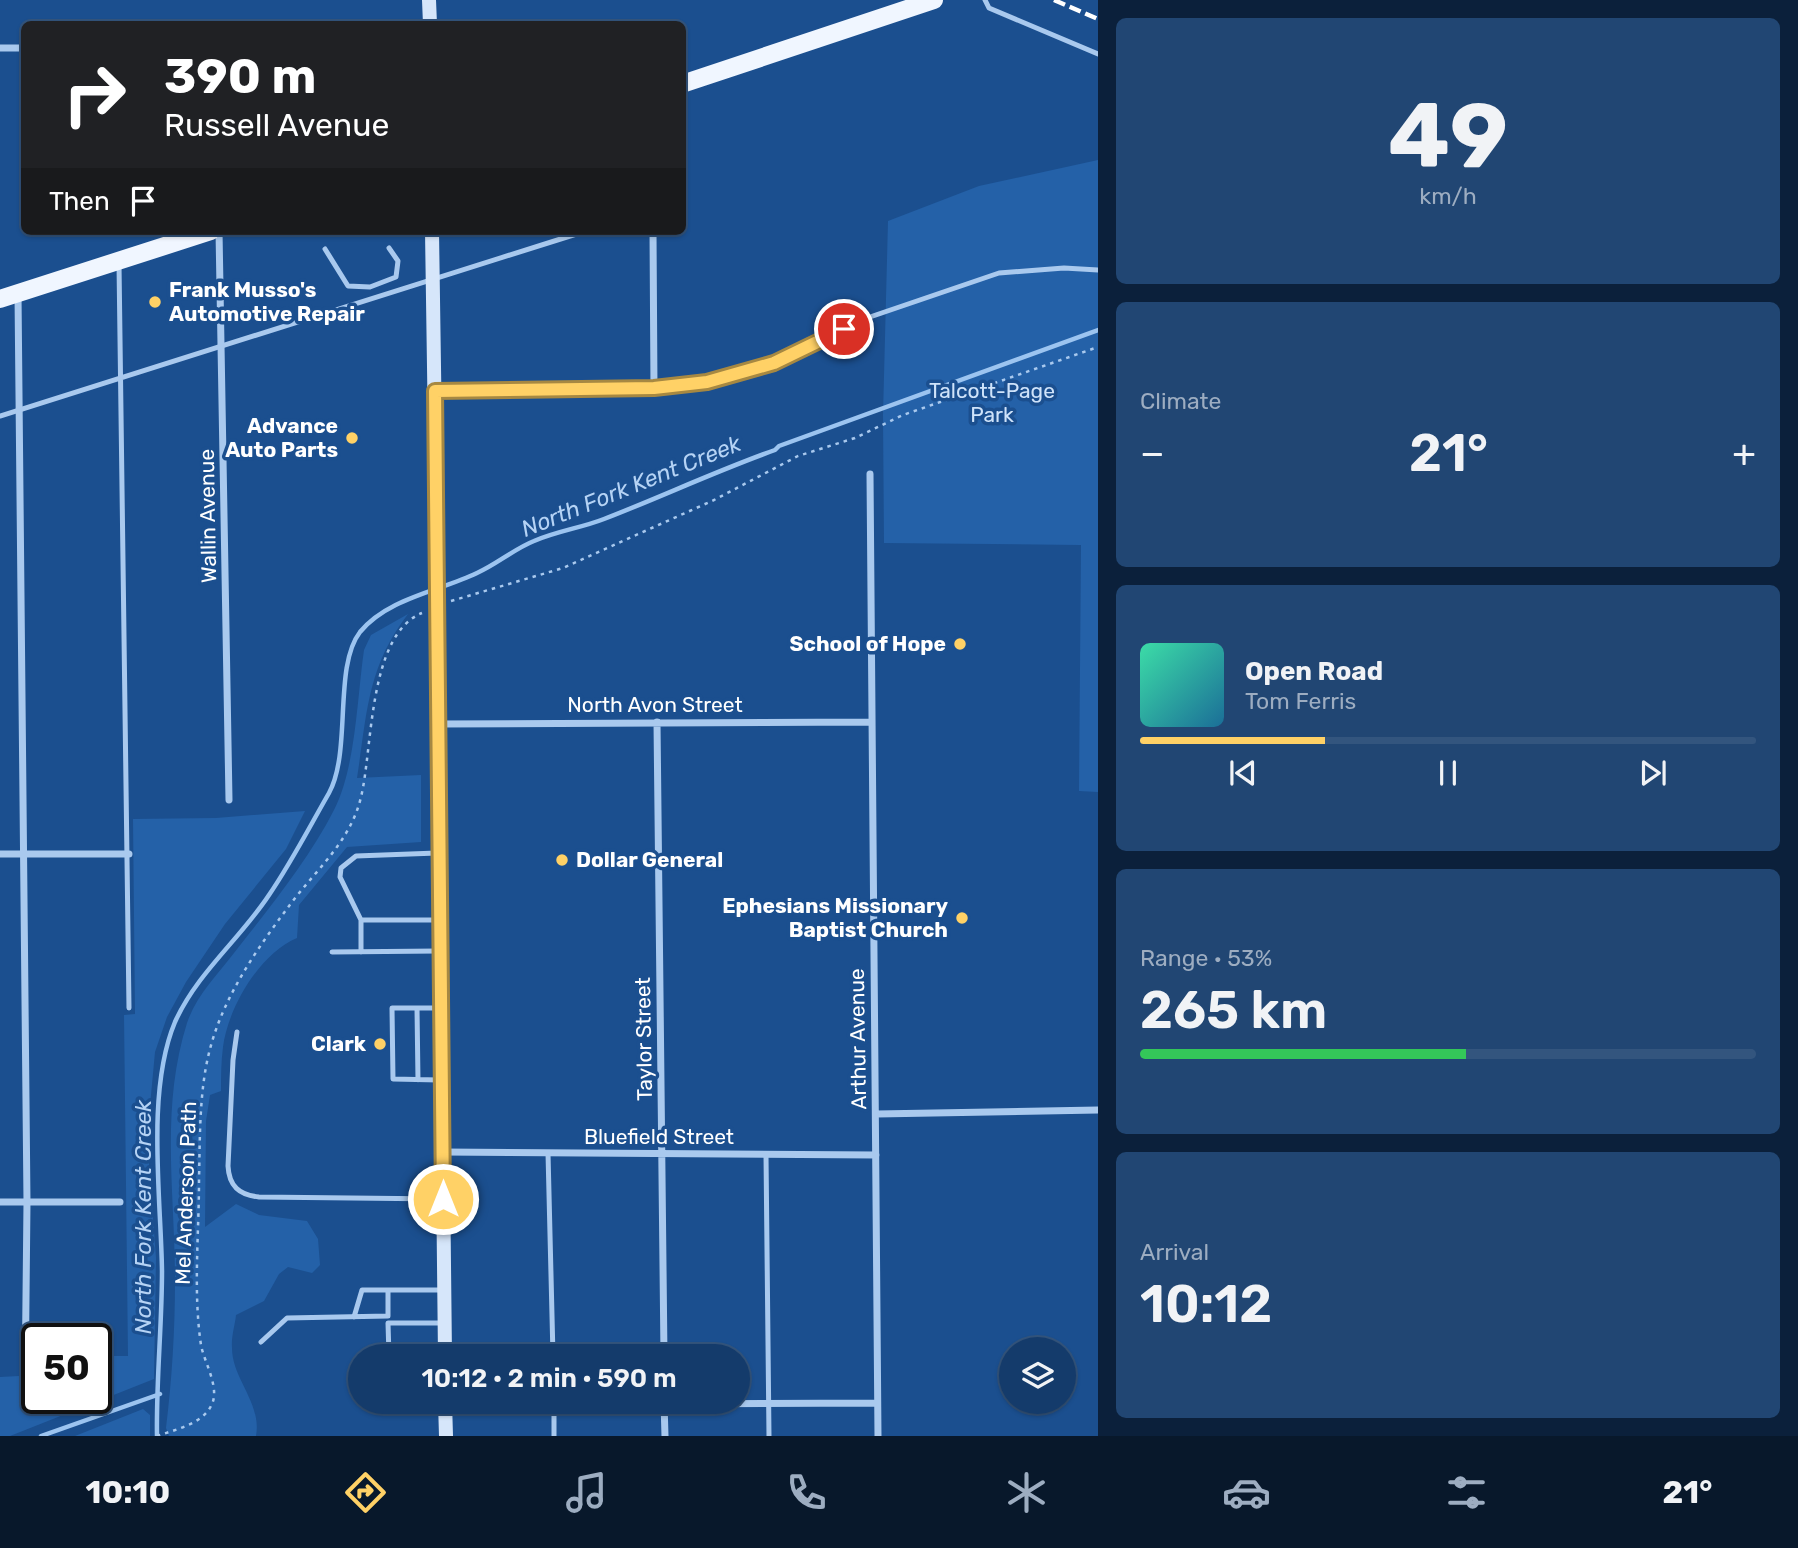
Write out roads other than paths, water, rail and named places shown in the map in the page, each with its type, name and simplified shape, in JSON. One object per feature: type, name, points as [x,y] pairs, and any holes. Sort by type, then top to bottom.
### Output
[{"type":"main road","points":[[429,0],[430,21]]},
{"type":"main road","points":[[686,83],[934,0]]},
{"type":"main road","points":[[9,296],[199,235]]},
{"type":"main road","points":[[432,235],[445,1344]]},
{"type":"main road","points":[[445,1414],[446,1436]]},
{"type":"street","points":[[0,48],[21,48]]},
{"type":"street","name":"Wallin Avenue","points":[[219,235],[229,800]]},
{"type":"street","points":[[653,235],[654,388]]},
{"type":"street","points":[[9,296],[20,409],[26,1323]]},
{"type":"street","points":[[435,391],[654,388],[707,382],[774,363],[867,318]]},
{"type":"street","name":"Arthur Avenue","points":[[870,474],[878,1436]]},
{"type":"street","name":"Taylor Street","points":[[657,722],[664,1344]]},
{"type":"street","name":"North Avon Street","points":[[438,724],[872,722]]},
{"type":"street","points":[[0,854],[129,854]]},
{"type":"street","points":[[877,1114],[1098,1110]]},
{"type":"street","name":"Bluefield Street","points":[[443,1152],[876,1156]]},
{"type":"street","points":[[0,1202],[120,1202]]},
{"type":"street","points":[[750,1403],[877,1403]]},
{"type":"street","points":[[664,1414],[664,1436]]},
{"type":"lane","points":[[985,0],[989,8],[1039,26],[1098,54]]},
{"type":"lane","points":[[0,416],[433,281],[566,235]]},
{"type":"lane","points":[[325,249],[348,286],[360,289],[396,277],[398,261],[389,248]]},
{"type":"lane","points":[[119,261],[129,1008]]},
{"type":"lane","points":[[867,318],[999,273],[1064,268],[1098,270]]},
{"type":"lane","points":[[361,952],[362,920],[340,877],[347,862],[356,856],[440,853]]},
{"type":"lane","points":[[362,920],[440,920]]},
{"type":"lane","points":[[332,952],[441,951]]},
{"type":"lane","points":[[441,1008],[392,1008],[393,1079],[442,1080]]},
{"type":"lane","points":[[417,1008],[418,1080]]},
{"type":"lane","points":[[237,1032],[233,1060],[228,1166],[237,1190],[246,1196],[259,1197],[443,1199]]},
{"type":"lane","points":[[548,1153],[553,1344]]},
{"type":"lane","points":[[766,1155],[769,1436]]},
{"type":"lane","points":[[354,1317],[362,1290],[444,1290]]},
{"type":"lane","points":[[388,1290],[389,1344]]},
{"type":"lane","points":[[261,1342],[287,1318],[354,1317],[444,1323]]},
{"type":"lane","points":[[554,1414],[554,1436]]},
{"type":"waterway","name":"North Fork Kent Creek","points":[[157,1436],[162,1271],[157,1145],[166,1049],[184,1004],[269,895],[329,793],[340,755],[347,666],[352,647],[360,632],[372,620],[400,603],[477,573],[534,541],[604,519],[775,450],[779,446],[1098,330]]},
{"type":"waterway","points":[[41,1436],[160,1394]]},
{"type":"railway","points":[[1054,0],[1098,19]]},
{"type":"place","name":"Frank Musso's Automotive Repair","points":[[155,302]]},
{"type":"place","name":"Advance Auto Parts","points":[[352,438]]},
{"type":"place","name":"School of Hope","points":[[960,644]]},
{"type":"place","name":"Dollar General","points":[[562,860]]},
{"type":"place","name":"Ephesians Missionary Baptist Church","points":[[962,918]]},
{"type":"place","name":"Clark","points":[[380,1044]]},
{"type":"park label","name":"Talcott-Page Park","points":[[992,403]]}]
